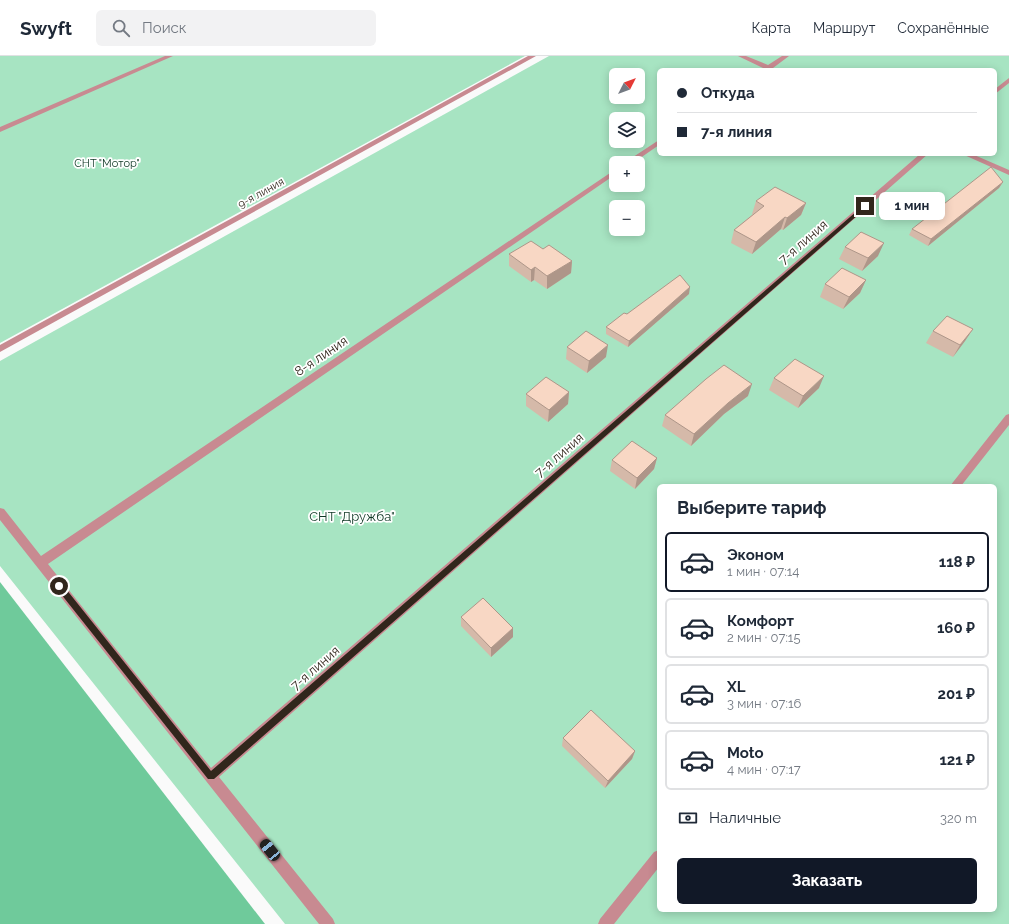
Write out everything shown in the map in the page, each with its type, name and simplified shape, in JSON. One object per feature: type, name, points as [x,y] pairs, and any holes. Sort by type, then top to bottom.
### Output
[{"type":"street","points":[[0,130],[170,56]]},
{"type":"street","name":"9-я линия","points":[[0,349],[533,56]]},
{"type":"street","points":[[741,56],[767,68]]},
{"type":"street","points":[[770,68],[786,56]]},
{"type":"street","points":[[997,90],[1009,80]]},
{"type":"street","points":[[638,156],[657,143]]},
{"type":"street","name":"7-я линия","points":[[211,776],[922,156]]},
{"type":"street","points":[[971,156],[1009,173]]},
{"type":"street","name":"8-я линия","points":[[40,563],[609,176]]},
{"type":"street","points":[[957,484],[1009,418]]},
{"type":"street","points":[[0,512],[328,924]]},
{"type":"street","points":[[605,924],[657,859]]},
{"type":"green space","name":"СНТ \"Мотор\"","points":[[0,56],[525,56],[0,343]]},
{"type":"green space","name":"СНТ \"Дружба\"","points":[[549,56],[1009,56],[1009,924],[285,924],[0,566],[0,361]]},
{"type":"green space","points":[[0,582],[265,924],[0,924]]},
{"type":"building","points":[[991,167],[1003,182],[931,239],[912,229]]},
{"type":"building","points":[[775,187],[806,203],[787,218],[785,217],[756,242],[734,230],[764,206],[756,201]]},
{"type":"building","points":[[861,232],[884,243],[868,258],[845,247]]},
{"type":"building","points":[[531,241],[543,249],[549,245],[572,261],[547,276],[535,267],[531,270],[509,254]]},
{"type":"building","points":[[842,268],[866,280],[849,297],[825,284]]},
{"type":"building","points":[[680,275],[690,287],[629,341],[606,327],[624,313],[627,314]]},
{"type":"building","points":[[947,316],[973,329],[960,345],[933,331]]},
{"type":"building","points":[[586,331],[608,345],[589,361],[567,347]]},
{"type":"building","points":[[795,359],[824,376],[803,396],[774,378]]},
{"type":"building","points":[[724,365],[752,384],[728,403],[694,434],[665,415],[706,379]]},
{"type":"building","points":[[546,377],[569,392],[549,410],[526,394]]},
{"type":"building","points":[[632,441],[657,458],[637,478],[612,460]]},
{"type":"building","points":[[483,598],[513,628],[491,648],[461,617]]},
{"type":"building","points":[[591,710],[635,751],[608,781],[563,738]]},
{"type":"route","points":[[59,586],[211,776],[865,206]]}]
